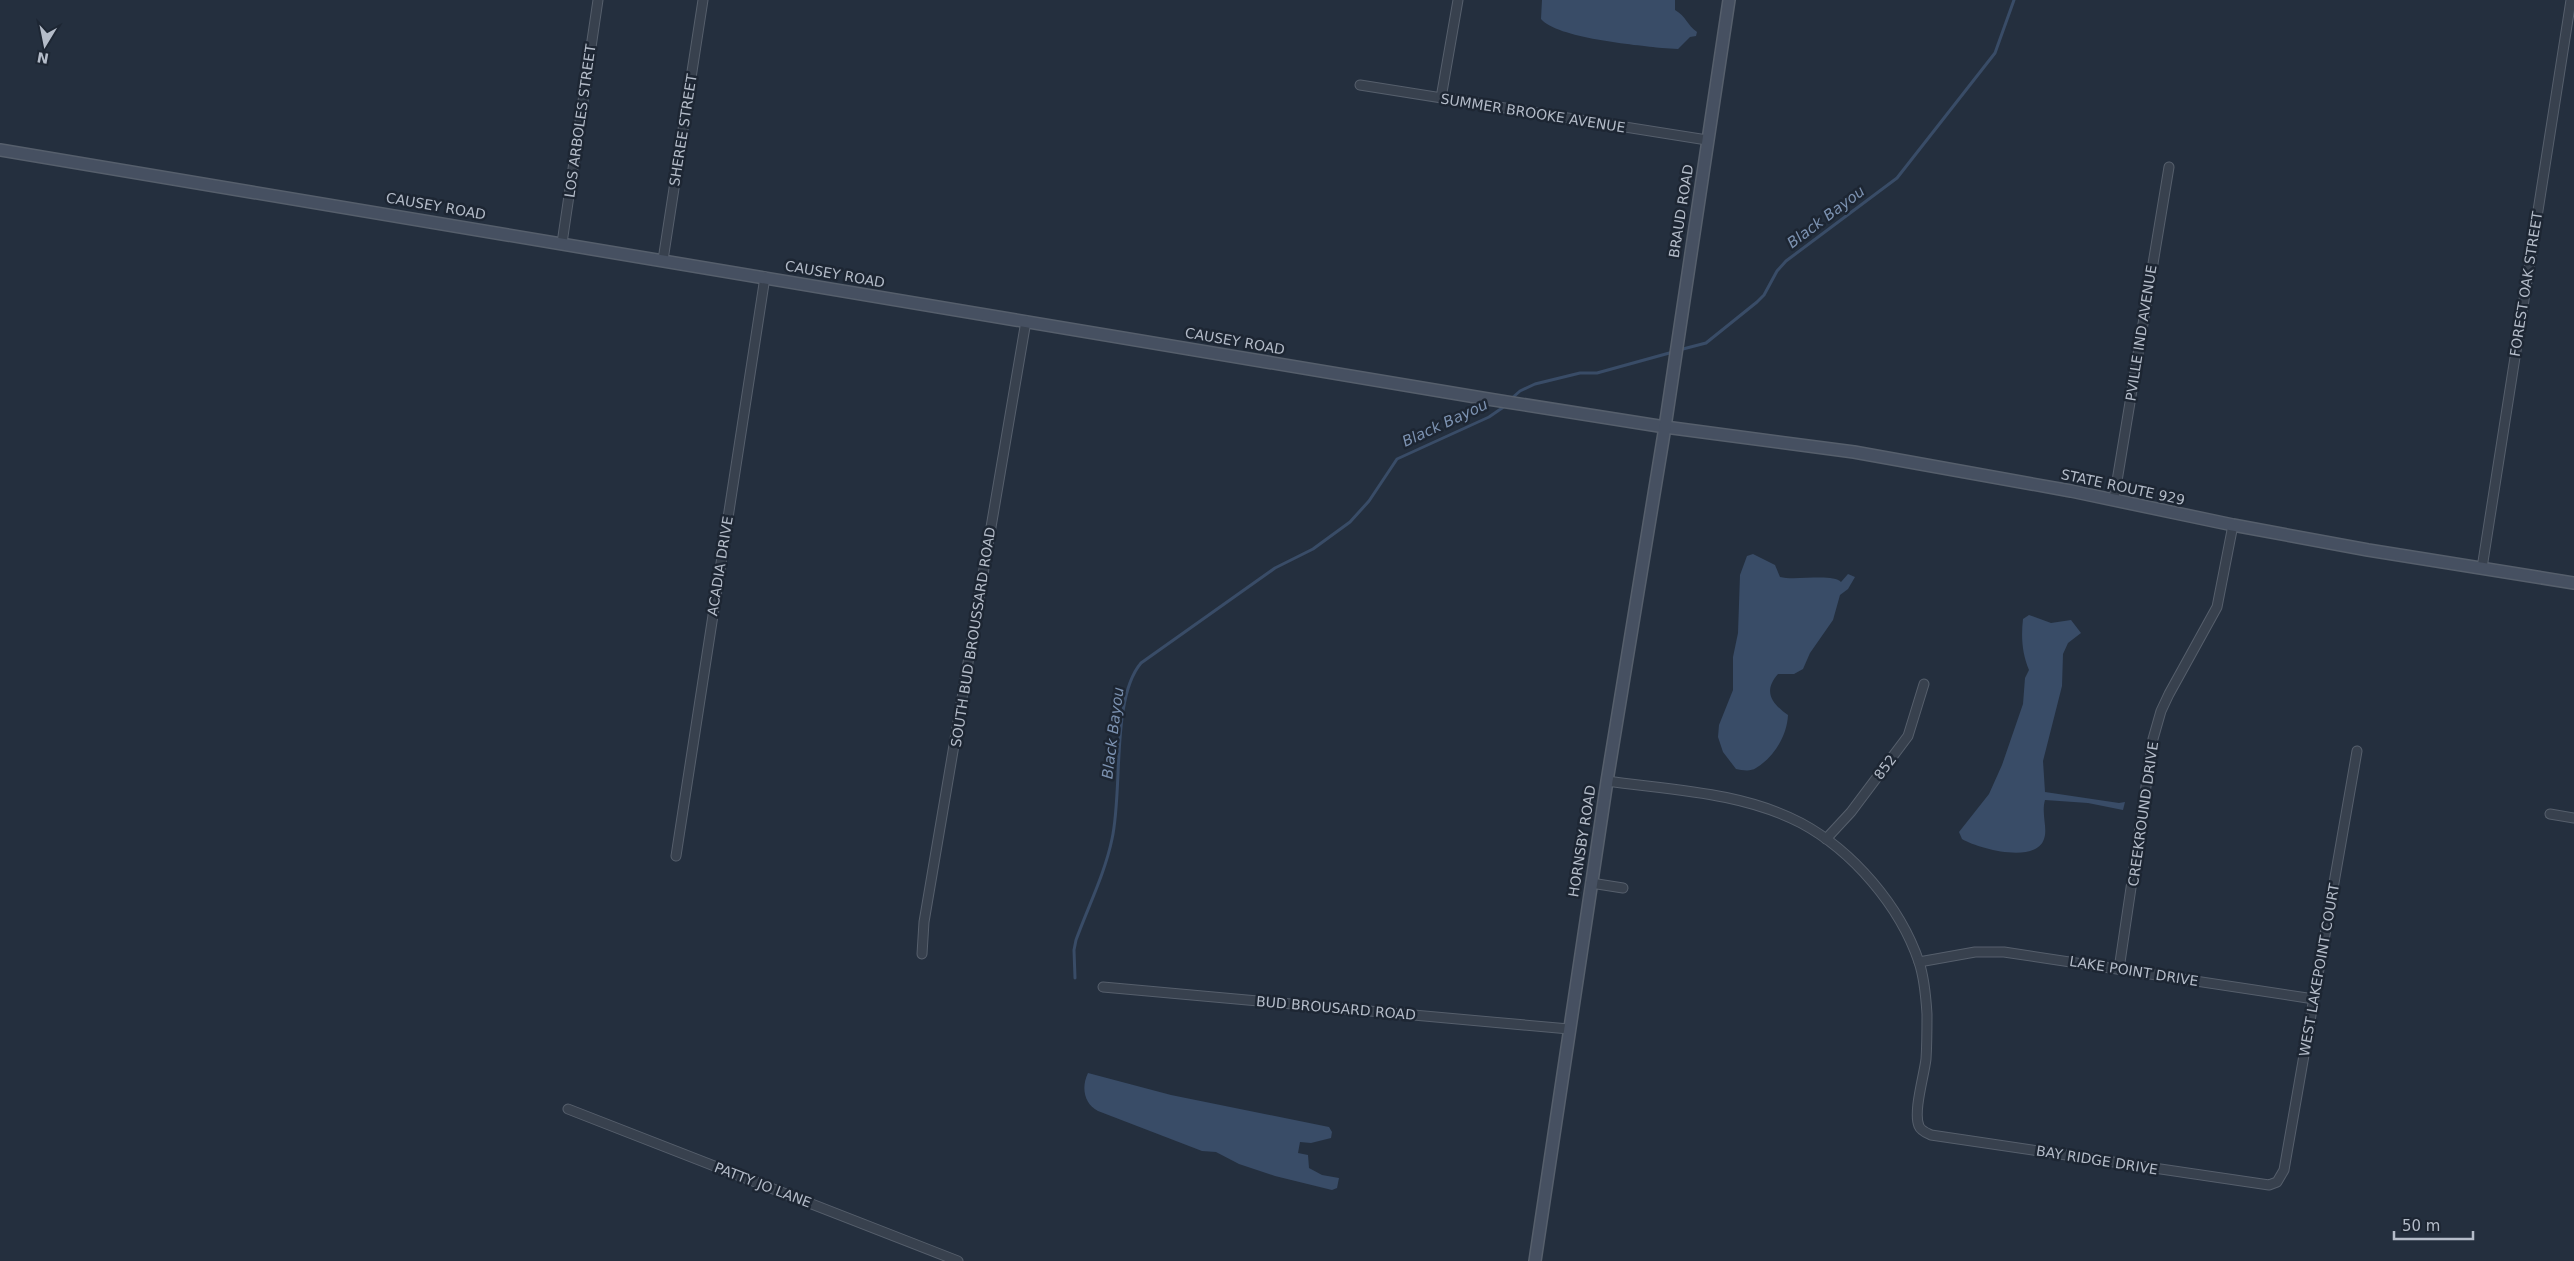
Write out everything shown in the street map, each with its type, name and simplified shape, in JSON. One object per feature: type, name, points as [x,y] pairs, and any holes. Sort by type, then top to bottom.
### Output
[{"type":"street","name":"LOS ARBOLES STREET","points":[[562,243],[598,0]]},
{"type":"street","name":"SHEREE STREET","points":[[663,260],[703,0]]},
{"type":"street","points":[[1441,98],[1458,0]]},
{"type":"street","name":"BRAUD ROAD","points":[[1665,427],[1729,0]]},
{"type":"street","name":"FOREST OAK STREET","points":[[2482,568],[2571,0]]},
{"type":"street","name":"SUMMER BROOKE AVENUE","points":[[1360,85],[1707,140]]},
{"type":"street","name":"CAUSEY ROAD","points":[[0,150],[1665,427]]},
{"type":"street","name":"PVILLE IND AVENUE","points":[[2114,499],[2169,167]]},
{"type":"street","name":"ACADIA DRIVE","points":[[676,856],[765,277]]},
{"type":"street","name":"SOUTH BUD BROUSSARD ROAD","points":[[922,954],[924,922],[1026,321]]},
{"type":"street","name":"STATE ROUTE 929","points":[[1665,427],[1854,452],[2114,499],[2233,525],[2574,583]]},
{"type":"street","name":"HORNSBY ROAD","points":[[1535,1261],[1591,883],[1665,427]]},
{"type":"street","name":"CREEKROUND DRIVE","points":[[2119,969],[2153,739],[2161,711],[2169,694],[2217,607],[2233,525]]},
{"type":"street","name":"852","points":[[1826,839],[1851,812],[1908,736],[1924,684]]},
{"type":"street","name":"WEST LAKEPOINT COURT","points":[[2274,1184],[2282,1176],[2284,1170],[2357,751]]},
{"type":"street","points":[[1607,781],[1744,802],[1788,817],[1826,839],[1854,864],[1886,900],[1904,928],[1919,962]]},
{"type":"street","points":[[2550,814],[2574,818]]},
{"type":"street","points":[[1591,883],[1623,888]]},
{"type":"street","name":"LAKE POINT DRIVE","points":[[1919,962],[1975,952],[2004,952],[2314,999]]},
{"type":"street","name":"BAY RIDGE DRIVE","points":[[1919,962],[1925,997],[1927,1031],[1926,1060],[1918,1112],[1918,1125],[1922,1130],[1931,1135],[2230,1181],[2274,1184]]},
{"type":"street","name":"BUD BROUSARD ROAD","points":[[1103,987],[1569,1029]]},
{"type":"street","name":"PATTY JO LANE","points":[[568,1109],[958,1261]]},
{"type":"water","points":[[1542,0],[1675,0],[1675,10],[1697,32],[1696,36],[1690,37],[1678,49],[1597,40],[1550,26],[1541,19]]},
{"type":"water","points":[[1753,554],[1775,565],[1780,577],[1830,578],[1841,582],[1848,574],[1855,577],[1848,589],[1840,595],[1833,620],[1810,653],[1803,669],[1794,674],[1778,674],[1773,680],[1770,691],[1773,701],[1788,715],[1785,731],[1774,752],[1763,763],[1756,768],[1746,770],[1736,769],[1723,752],[1718,737],[1719,725],[1733,690],[1733,657],[1738,633],[1740,575],[1747,556]]},
{"type":"water","points":[[2029,615],[2051,623],[2071,620],[2081,633],[2068,643],[2063,654],[2062,686],[2043,761],[2045,792],[2119,803],[2125,802],[2123,810],[2088,803],[2045,800],[2044,839],[2039,847],[2019,853],[1981,847],[1962,839],[1959,832],[1989,794],[2002,765],[2023,704],[2025,678],[2029,670],[2023,651],[2022,626],[2023,619]]},
{"type":"water","points":[[1088,1073],[1171,1095],[1329,1127],[1332,1132],[1331,1138],[1311,1143],[1300,1142],[1298,1153],[1308,1155],[1309,1168],[1322,1175],[1339,1178],[1337,1188],[1332,1190],[1275,1176],[1239,1164],[1216,1152],[1202,1151],[1098,1111],[1093,1108],[1085,1095],[1084,1089]]},
{"type":"waterway","name":"Black Bayou","points":[[1679,350],[1706,343],[1764,295],[1777,271],[1786,261],[1897,178],[1995,53],[2014,0]]},
{"type":"waterway","name":"Black Bayou","points":[[1511,399],[1520,391],[1535,384],[1580,373],[1597,373],[1673,352]]},
{"type":"waterway","name":"Black Bayou","points":[[1075,978],[1074,950],[1076,940],[1101,877],[1112,839],[1117,796],[1119,746],[1125,699],[1132,679],[1141,663],[1275,568],[1313,549],[1350,522],[1369,501],[1397,459],[1489,417],[1505,406]]}]
